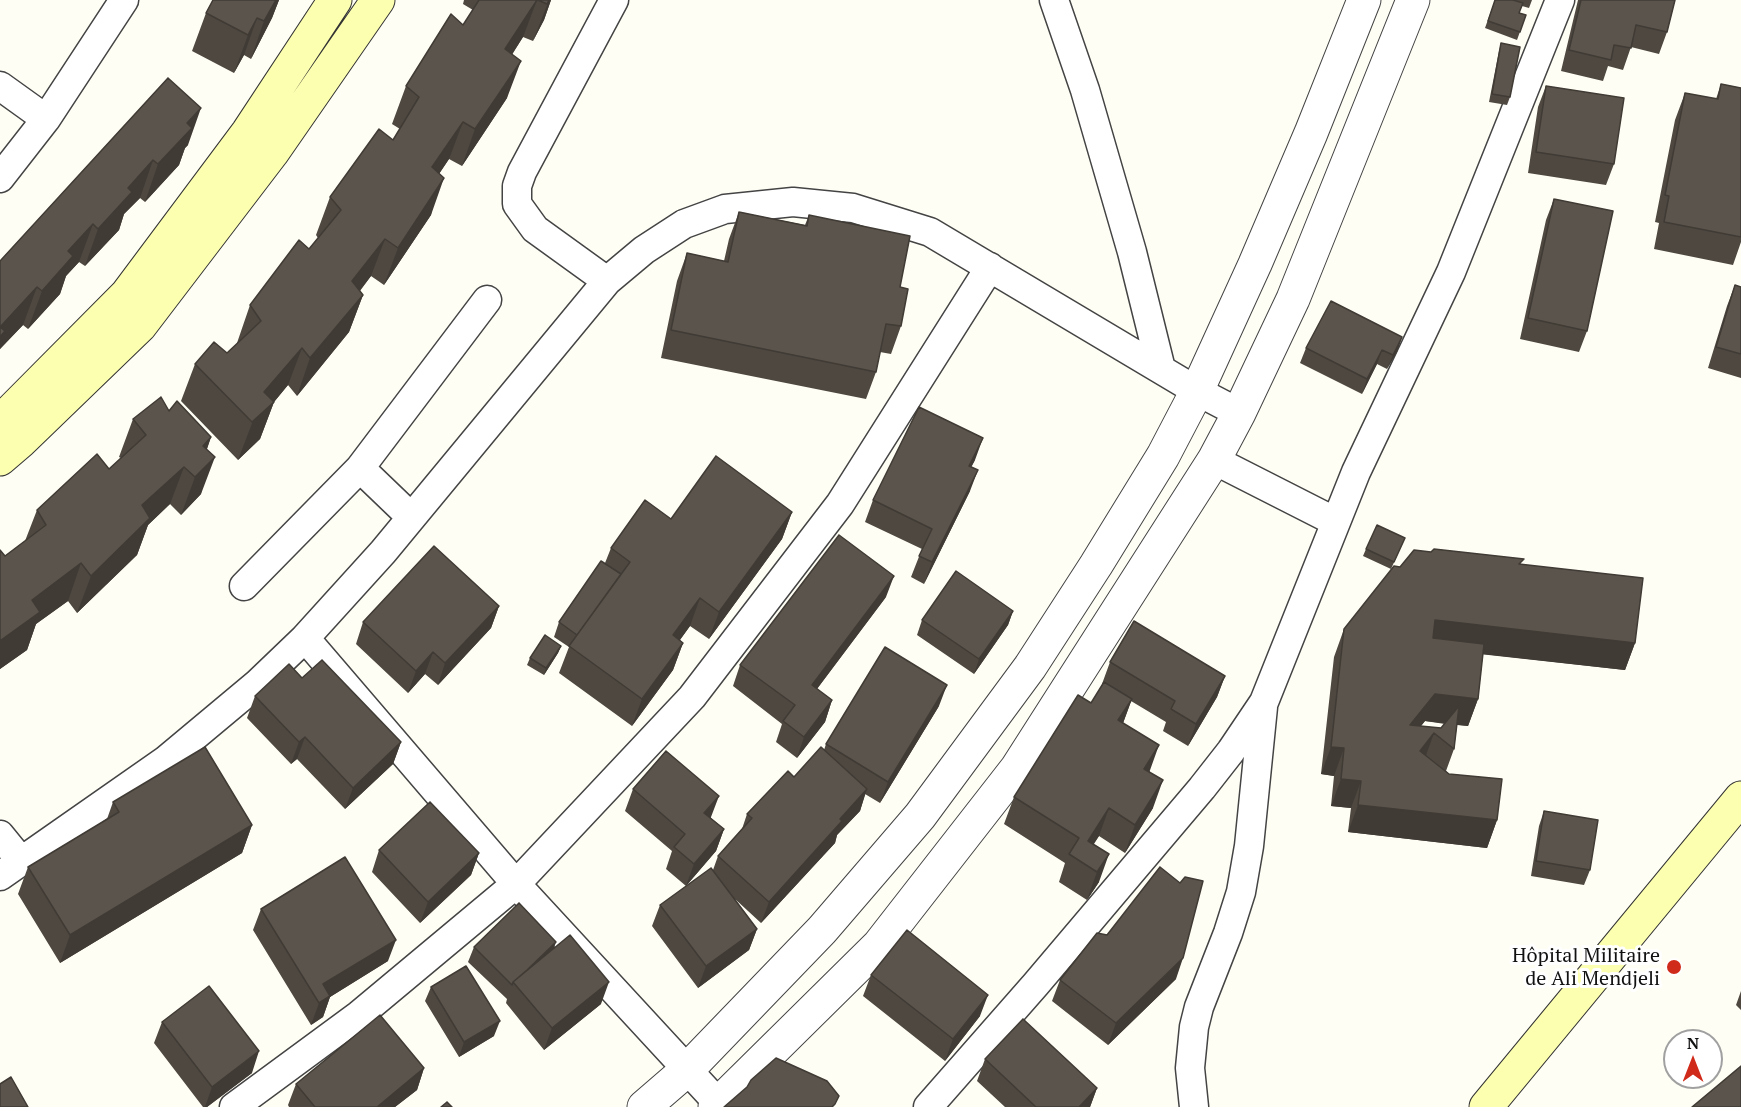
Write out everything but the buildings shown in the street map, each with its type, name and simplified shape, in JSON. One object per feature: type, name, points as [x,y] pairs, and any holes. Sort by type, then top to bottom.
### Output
[{"type":"main road","points":[[0,422],[128,294],[248,132],[335,0]]},
{"type":"main road","points":[[0,459],[140,326],[272,153],[378,0]]},
{"type":"main road","points":[[1486,1107],[1741,798]]},
{"type":"street","points":[[0,178],[46,119],[124,0]]},
{"type":"street","points":[[607,281],[535,229],[517,204],[517,186],[522,172],[614,0]]},
{"type":"street","points":[[1054,0],[1085,90],[1129,241],[1161,369]]},
{"type":"street","points":[[644,1107],[688,1069],[822,930],[920,816],[1030,667],[1066,612],[1163,456],[1197,391],[1311,133],[1364,0]]},
{"type":"street","points":[[305,638],[516,884],[688,1069],[717,1105],[879,945],[1017,768],[1214,460],[1293,299],[1413,0]]},
{"type":"street","points":[[928,1107],[1014,1010],[1202,788],[1231,751],[1264,702],[1356,472],[1451,272],[1560,0]]},
{"type":"street","points":[[0,86],[46,119]]},
{"type":"street","points":[[0,835],[11,869],[166,760],[257,684],[305,638],[411,518],[607,281],[644,250],[684,224],[725,209],[793,202],[853,208],[930,232],[1197,391],[1239,413]]},
{"type":"street","points":[[234,1107],[359,1015],[516,884],[692,697],[840,504],[990,267]]},
{"type":"street","points":[[244,586],[360,468],[487,300]]},
{"type":"street","points":[[1214,460],[1336,522]]},
{"type":"street","points":[[360,468],[411,518]]},
{"type":"street","points":[[1194,1107],[1190,1068],[1194,1027],[1198,1007],[1228,933],[1241,892],[1249,846],[1264,702]]},
{"type":"place","name":"Hôpital Militaire de Ali Mendjeli","points":[[1674,967]]}]
